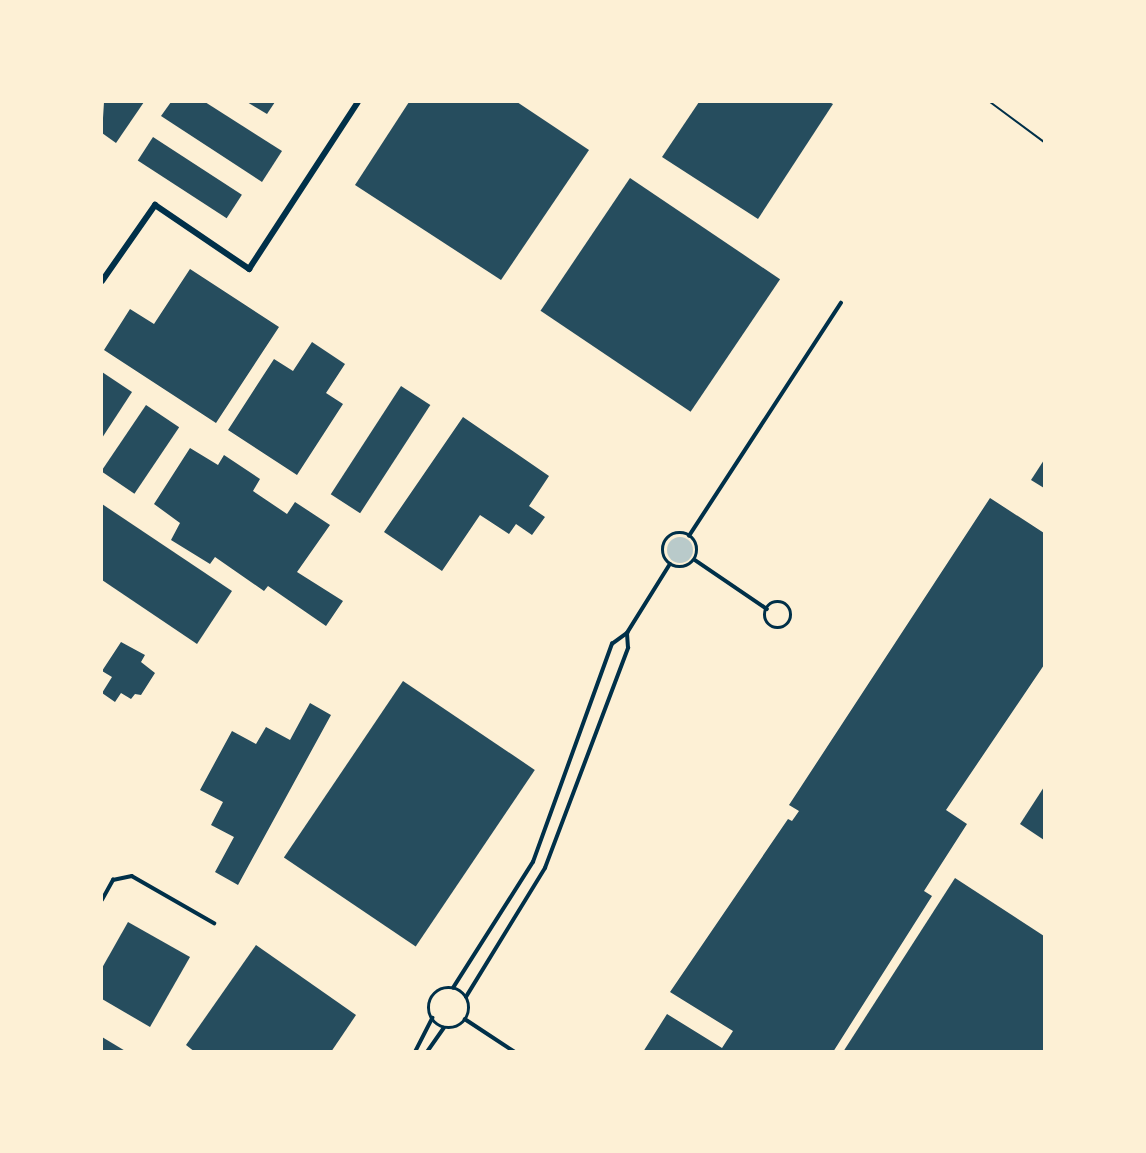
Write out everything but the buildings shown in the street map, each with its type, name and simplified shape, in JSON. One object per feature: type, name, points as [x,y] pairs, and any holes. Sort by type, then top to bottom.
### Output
[{"type":"street","points":[[102,281],[155,205],[249,269],[358,102]]},
{"type":"lane","points":[[689,536],[841,303]]},
{"type":"lane","points":[[673,534],[689,536],[696,544],[695,560],[681,568],[670,564],[663,554],[665,542],[673,534]]},
{"type":"lane","points":[[695,560],[767,609]]},
{"type":"lane","points":[[453,988],[533,862],[612,644],[627,633],[670,564]]},
{"type":"lane","points":[[778,602],[786,605],[791,611],[788,624],[782,628],[773,628],[767,622],[767,609],[778,602]]},
{"type":"lane","points":[[466,997],[545,868],[628,648],[627,633]]},
{"type":"lane","points":[[102,900],[113,880],[131,876],[214,923]]},
{"type":"lane","points":[[415,1052],[432,1018],[431,999],[440,989],[453,988],[466,997],[469,1008],[465,1019],[456,1026],[444,1027],[432,1018]]},
{"type":"lane","points":[[465,1019],[515,1052]]},
{"type":"lane","points":[[427,1052],[444,1027]]},
{"type":"path","points":[[990,102],[1045,142]]},
{"type":"shaded area","points":[[680,537],[689,541],[693,550],[689,559],[680,563],[671,559],[667,550],[671,541]]}]
